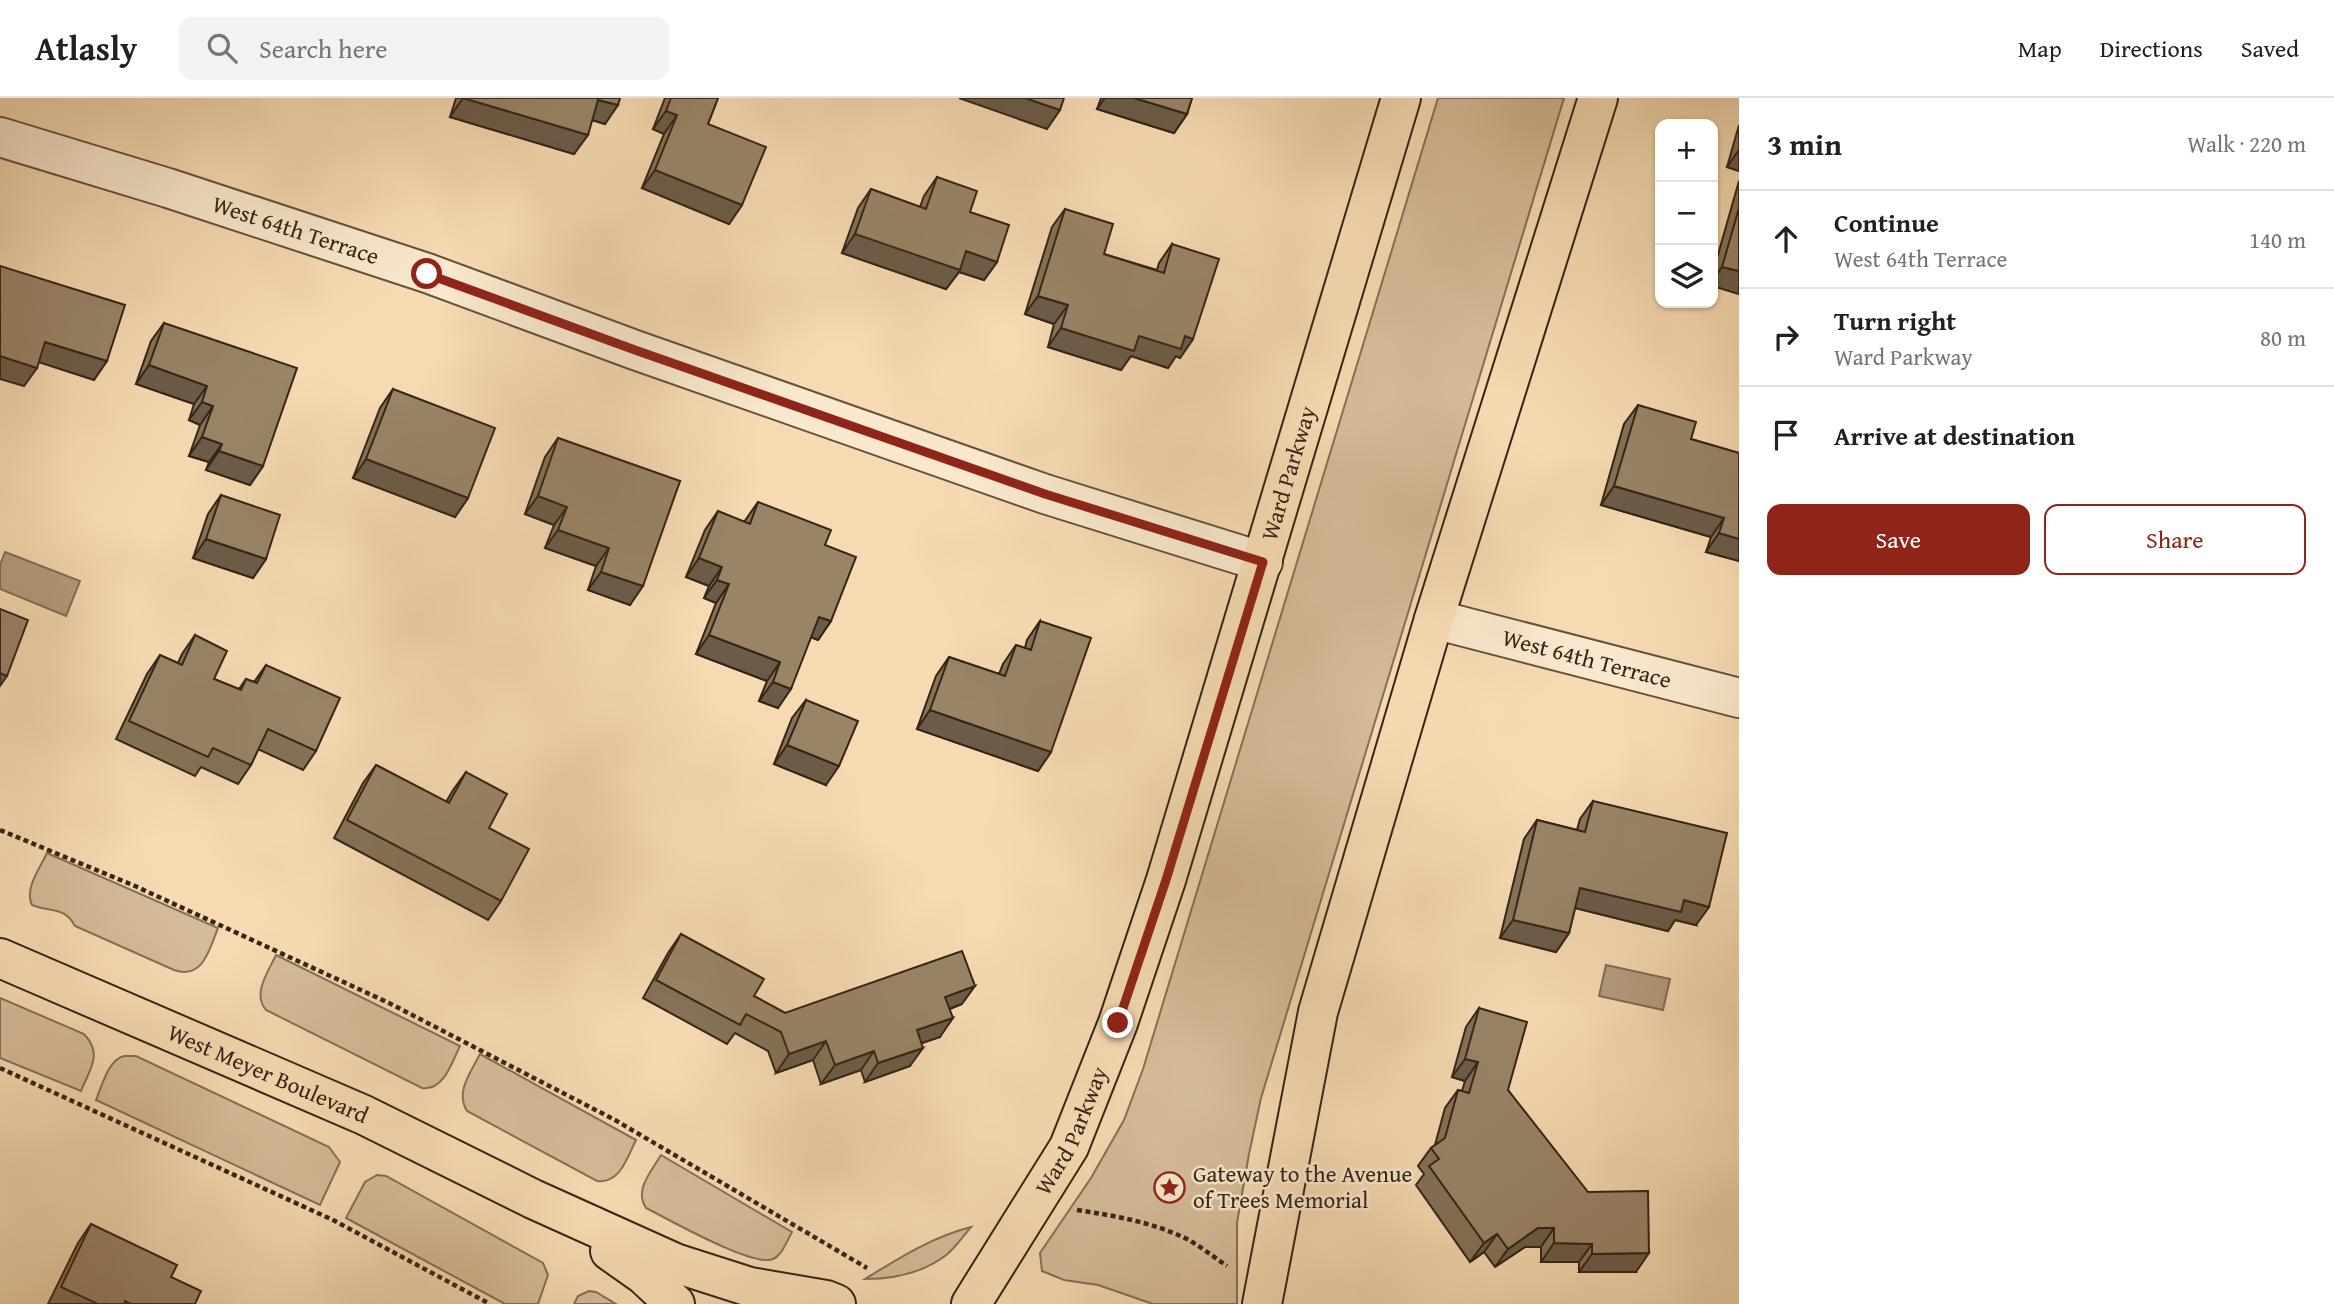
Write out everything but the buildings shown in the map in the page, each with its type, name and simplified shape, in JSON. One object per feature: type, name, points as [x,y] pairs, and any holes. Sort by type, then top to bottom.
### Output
[{"type":"main road","name":"Ward Parkway","points":[[971,1304],[1069,1147],[1118,1023],[1166,880],[1401,98]]},
{"type":"main road","points":[[1262,1304],[1318,1012],[1434,619],[1598,98]]},
{"type":"main road","name":"West Meyer Boulevard","points":[[0,958],[364,1115],[533,1199]]},
{"type":"main road","points":[[533,1199],[644,1275],[674,1304]]},
{"type":"main road","points":[[533,1199],[675,1263],[750,1287],[836,1304]]},
{"type":"street","name":"West 64th Terrace","points":[[0,137],[168,188],[427,274],[1045,494],[1263,562]]},
{"type":"street","name":"West 64th Terrace","points":[[1434,619],[1739,698]]},
{"type":"path","points":[[0,830],[135,886],[389,1003],[615,1120],[867,1268]]},
{"type":"path","points":[[0,1068],[333,1220],[490,1304]]},
{"type":"path","points":[[1070,1209],[1159,1226],[1190,1241],[1229,1267]]},
{"type":"shaded area","points":[[1438,98],[1564,98],[1261,1098],[1237,1223],[1237,1304],[1153,1304],[1098,1285],[1064,1280],[1042,1271],[1040,1253],[1091,1178],[1124,1120],[1143,1069]]},
{"type":"shaded area","points":[[5,552],[80,581],[66,616],[0,589],[0,565]]},
{"type":"shaded area","points":[[47,853],[218,928],[204,961],[192,971],[174,970],[75,926],[62,913],[32,905],[31,885]]},
{"type":"shaded area","points":[[276,955],[460,1046],[442,1080],[430,1088],[422,1088],[266,1010],[262,1004],[261,990]]},
{"type":"shaded area","points":[[1606,965],[1670,979],[1663,1010],[1599,996]]},
{"type":"shaded area","points":[[0,998],[84,1034],[90,1041],[94,1055],[81,1091],[0,1058]]},
{"type":"shaded area","points":[[480,1054],[636,1140],[617,1174],[605,1181],[597,1181],[467,1111],[463,1089]]},
{"type":"shaded area","points":[[136,1056],[329,1147],[340,1162],[320,1205],[96,1100],[110,1068],[118,1058]]},
{"type":"shaded area","points":[[661,1155],[792,1232],[779,1254],[773,1259],[763,1260],[730,1250],[646,1208],[643,1188]]},
{"type":"shaded area","points":[[377,1175],[386,1176],[543,1263],[548,1275],[538,1304],[505,1304],[346,1218],[365,1182]]},
{"type":"shaded area","points":[[971,1227],[949,1253],[927,1267],[886,1278],[865,1279],[929,1242]]},
{"type":"shaded area","points":[[589,1291],[596,1292],[616,1304],[574,1304],[578,1296]]},
{"type":"place","name":"Gateway to the Avenue of Trees Memorial","points":[[1170,1187]]},
{"type":"route","points":[[427,274],[1045,494],[1263,562],[1166,880],[1118,1023]]}]
